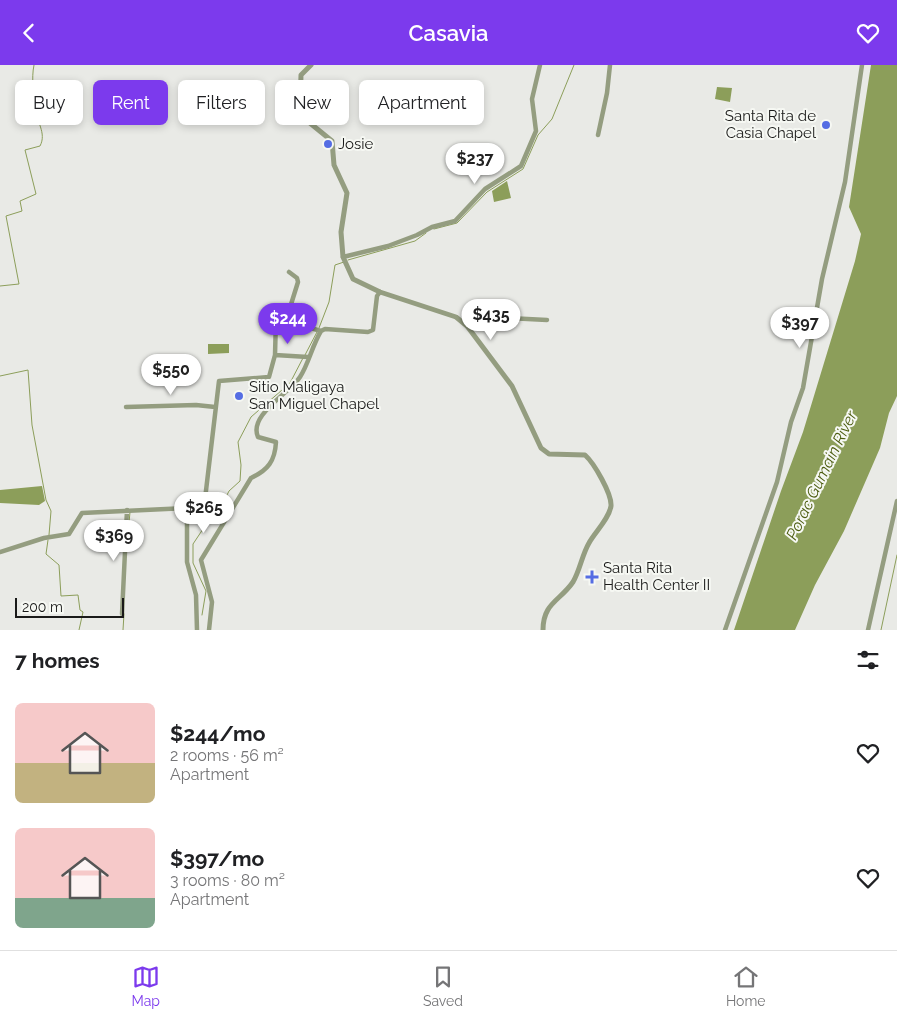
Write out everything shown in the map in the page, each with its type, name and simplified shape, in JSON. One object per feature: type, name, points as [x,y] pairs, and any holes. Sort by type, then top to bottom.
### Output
[{"type":"street","points":[[310,65],[301,75],[298,101],[305,119],[332,141],[334,165],[348,193],[342,232],[343,257],[353,279],[380,292],[456,317],[467,326],[512,386],[541,448],[549,454],[585,455],[593,463],[610,502],[609,513],[588,543],[572,583],[548,608],[543,630]]},
{"type":"street","points":[[343,257],[388,246],[432,227],[455,221],[485,189],[521,166],[536,131],[532,99],[540,65]]},
{"type":"street","points":[[598,135],[607,93],[610,65]]},
{"type":"street","points":[[725,630],[774,491],[803,388],[822,279],[845,181],[862,65]]},
{"type":"street","points":[[283,319],[288,314],[298,283],[297,278],[289,272]]},
{"type":"street","points":[[0,552],[44,537],[69,534],[82,513],[187,508],[200,505],[206,499],[219,381],[266,379],[272,373],[275,355],[275,319],[283,319],[321,331],[325,329],[368,332],[373,330],[377,296],[380,292]]},
{"type":"street","points":[[467,326],[486,317],[547,319]]},
{"type":"street","points":[[209,630],[212,602],[202,564],[202,555],[251,478],[267,470],[276,442],[258,437],[256,426],[264,413],[299,378],[305,356],[321,331]]},
{"type":"street","points":[[275,355],[305,356]]},
{"type":"street","points":[[126,407],[196,405],[215,407]]},
{"type":"street","points":[[868,630],[897,501]]},
{"type":"street","points":[[187,508],[187,562],[196,595],[197,630]]},
{"type":"street","points":[[122,614],[127,510]]},
{"type":"water","name":"Porac Gumain River","points":[[871,65],[897,65],[897,396],[889,413],[880,448],[844,531],[815,585],[795,630],[734,630],[803,432],[855,261],[861,234],[849,207]]},
{"type":"water","points":[[717,87],[732,88],[730,102],[715,99]]},
{"type":"water","points":[[507,181],[511,198],[494,202],[492,191]]},
{"type":"water","points":[[208,344],[229,344],[229,353],[208,354]]},
{"type":"water","points":[[42,486],[45,501],[39,505],[0,503],[0,490]]},
{"type":"waterway","points":[[0,286],[19,284],[6,216],[22,211],[20,201],[36,194],[25,150],[40,146],[42,141],[42,132],[35,108],[34,65]]},
{"type":"waterway","points":[[434,229],[457,223],[487,192],[523,169],[538,135],[552,119],[574,65]]},
{"type":"waterway","points":[[348,260],[415,241],[426,233]]},
{"type":"waterway","points":[[319,328],[329,302],[335,265],[344,262]]},
{"type":"waterway","points":[[305,355],[317,332]]},
{"type":"waterway","points":[[202,615],[206,591],[193,563],[193,544],[205,526],[217,515],[229,491],[240,481],[241,465],[238,442],[251,417],[290,383],[303,358]]},
{"type":"waterway","points":[[0,376],[28,370],[32,425],[46,500],[51,511],[49,535]]},
{"type":"waterway","points":[[129,523],[130,512]]},
{"type":"waterway","points":[[48,540],[46,554],[59,565],[61,596],[78,595],[80,610],[83,612],[79,630]]},
{"type":"waterway","points":[[881,630],[897,555]]},
{"type":"waterway","points":[[123,630],[124,614]]},
{"type":"place","name":"Santa Rita de Casia Chapel","points":[[826,125]]},
{"type":"place","name":"Josie","points":[[328,144]]},
{"type":"place","name":"Sitio Maligaya San Miguel Chapel","points":[[239,396]]},
{"type":"place","name":"Santa Rita Health Center II","points":[[592,577]]}]
